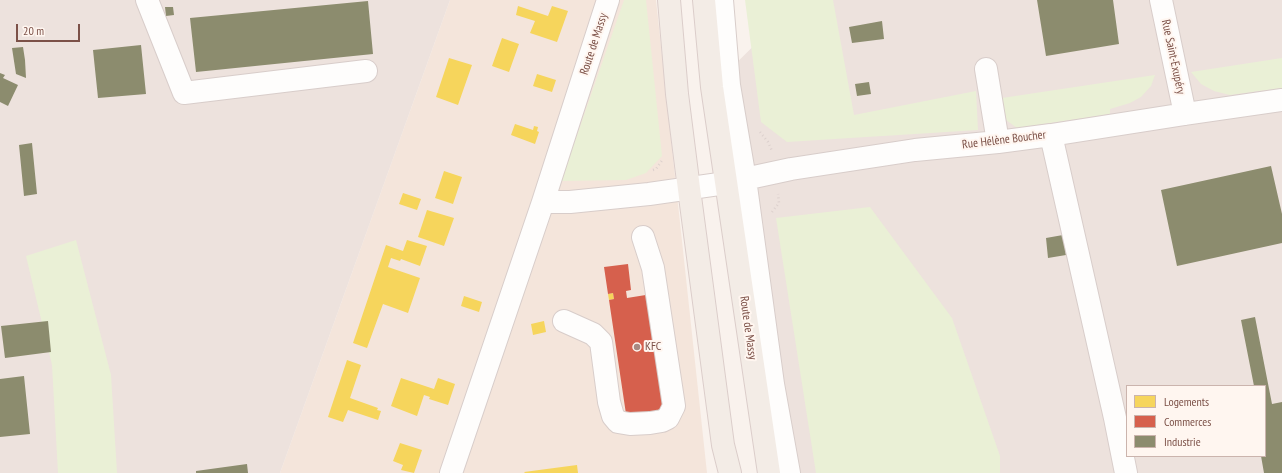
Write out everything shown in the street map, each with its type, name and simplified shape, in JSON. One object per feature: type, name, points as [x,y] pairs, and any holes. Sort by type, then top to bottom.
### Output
[{"type":"main road","points":[[669,0],[677,94],[689,189],[723,445],[730,473]]},
{"type":"main road","name":"Route de Massy","points":[[704,0],[712,87],[736,181],[769,473]]},
{"type":"street","name":"Route de Massy","points":[[451,473],[543,202],[608,0]]},
{"type":"street","points":[[722,0],[736,181],[789,473]]},
{"type":"street","name":"Rue Saint-Exupéry","points":[[1161,0],[1185,114]]},
{"type":"street","points":[[148,6],[184,93],[366,71]]},
{"type":"street","points":[[986,69],[998,142]]},
{"type":"street","name":"Rue Hélène Boucher","points":[[736,181],[791,169],[915,150],[1051,135],[1282,100]]},
{"type":"street","points":[[1051,135],[1126,473]]},
{"type":"street","points":[[543,202],[570,202],[637,196],[736,181]]},
{"type":"street","points":[[564,321],[593,334],[601,342],[609,402],[612,416],[618,422],[630,424],[650,423],[662,421],[668,418],[674,406],[653,268],[643,237]]},
{"type":"shaded area","points":[[0,0],[450,0],[280,473],[0,473]]},
{"type":"shaded area","points":[[450,0],[656,0],[707,473],[280,473]]},
{"type":"shaded area","points":[[797,0],[1282,0],[1282,473],[769,473],[712,87],[797,3]]},
{"type":"green space","points":[[624,0],[646,0],[662,156],[646,173],[626,180],[561,181]]},
{"type":"green space","points":[[745,0],[833,0],[854,115],[976,91],[978,130],[787,142],[761,122]]},
{"type":"green space","points":[[1282,58],[1282,88],[1230,95],[1214,91],[1201,84],[1191,72]]},
{"type":"green space","points":[[1155,75],[1151,86],[1141,97],[1130,103],[1110,109],[1110,114],[1017,128],[1006,120],[1002,98]]},
{"type":"green space","points":[[870,207],[952,318],[1000,456],[1000,473],[816,473],[776,218]]},
{"type":"green space","points":[[76,240],[111,375],[117,473],[58,473],[52,365],[26,256]]},
{"type":"building: Logements","points":[[518,6],[548,16],[552,6],[568,11],[557,42],[530,33],[535,21],[516,15]]},
{"type":"building: Logements","points":[[502,38],[519,44],[509,72],[492,66]]},
{"type":"building: Logements","points":[[449,58],[472,65],[458,105],[436,97]]},
{"type":"building: Logements","points":[[537,74],[556,80],[552,92],[533,86]]},
{"type":"building: Logements","points":[[515,124],[533,130],[534,126],[538,127],[537,131],[539,132],[535,144],[511,135]]},
{"type":"building: Logements","points":[[444,171],[462,177],[453,204],[435,198]]},
{"type":"building: Logements","points":[[403,193],[421,199],[417,210],[399,204]]},
{"type":"building: Logements","points":[[427,210],[454,218],[444,246],[418,237]]},
{"type":"building: Logements","points":[[407,240],[427,246],[420,266],[401,259],[400,261],[391,258],[388,267],[420,278],[408,313],[383,304],[367,348],[353,343],[386,245],[403,251]]},
{"type":"building: Logements","points":[[613,293],[614,299],[609,300],[608,294]]},
{"type":"building: Logements","points":[[464,296],[482,302],[479,312],[461,306]]},
{"type":"building: Logements","points":[[544,321],[546,332],[533,335],[531,324]]},
{"type":"building: Logements","points":[[347,360],[361,365],[350,398],[378,408],[377,410],[381,411],[378,420],[348,410],[343,422],[328,417]]},
{"type":"building: Logements","points":[[401,378],[434,389],[438,378],[455,384],[448,405],[429,399],[430,397],[424,395],[417,416],[391,406]]},
{"type":"building: Logements","points":[[400,443],[422,450],[414,473],[401,470],[403,465],[393,461]]},
{"type":"building: Logements","points":[[577,465],[578,473],[524,472]]},
{"type":"building: Commerces","name":"KFC","points":[[628,264],[631,290],[626,291],[627,298],[652,294],[666,411],[626,414],[609,300],[614,299],[613,293],[608,294],[604,267]]},
{"type":"building: Industrie","points":[[1037,0],[1113,0],[1119,44],[1046,56]]},
{"type":"building: Industrie","points":[[368,1],[373,54],[196,72],[190,18]]},
{"type":"building: Industrie","points":[[165,7],[173,7],[174,15],[166,16]]},
{"type":"building: Industrie","points":[[882,21],[884,39],[852,43],[849,27]]},
{"type":"building: Industrie","points":[[141,45],[146,94],[98,98],[93,50]]},
{"type":"building: Industrie","points":[[23,47],[26,78],[16,74],[12,48]]},
{"type":"building: Industrie","points":[[0,73],[5,75],[3,78],[18,85],[8,106],[0,102]]},
{"type":"building: Industrie","points":[[869,82],[871,94],[857,96],[855,84]]},
{"type":"building: Industrie","points":[[32,143],[37,194],[24,196],[19,145]]},
{"type":"building: Industrie","points":[[1271,166],[1282,214],[1282,243],[1177,266],[1161,190]]},
{"type":"building: Industrie","points":[[1063,235],[1066,255],[1048,258],[1046,238]]},
{"type":"building: Industrie","points":[[1255,317],[1272,404],[1282,402],[1282,473],[1264,473],[1261,457],[1266,457],[1266,385],[1254,385],[1241,320]]},
{"type":"building: Industrie","points":[[48,321],[51,352],[5,358],[1,326]]},
{"type":"building: Industrie","points":[[24,376],[30,434],[0,437],[0,379]]},
{"type":"building: Industrie","points":[[247,464],[248,473],[196,473],[196,471]]},
{"type":"place","name":"KFC","points":[[637,347]]}]
